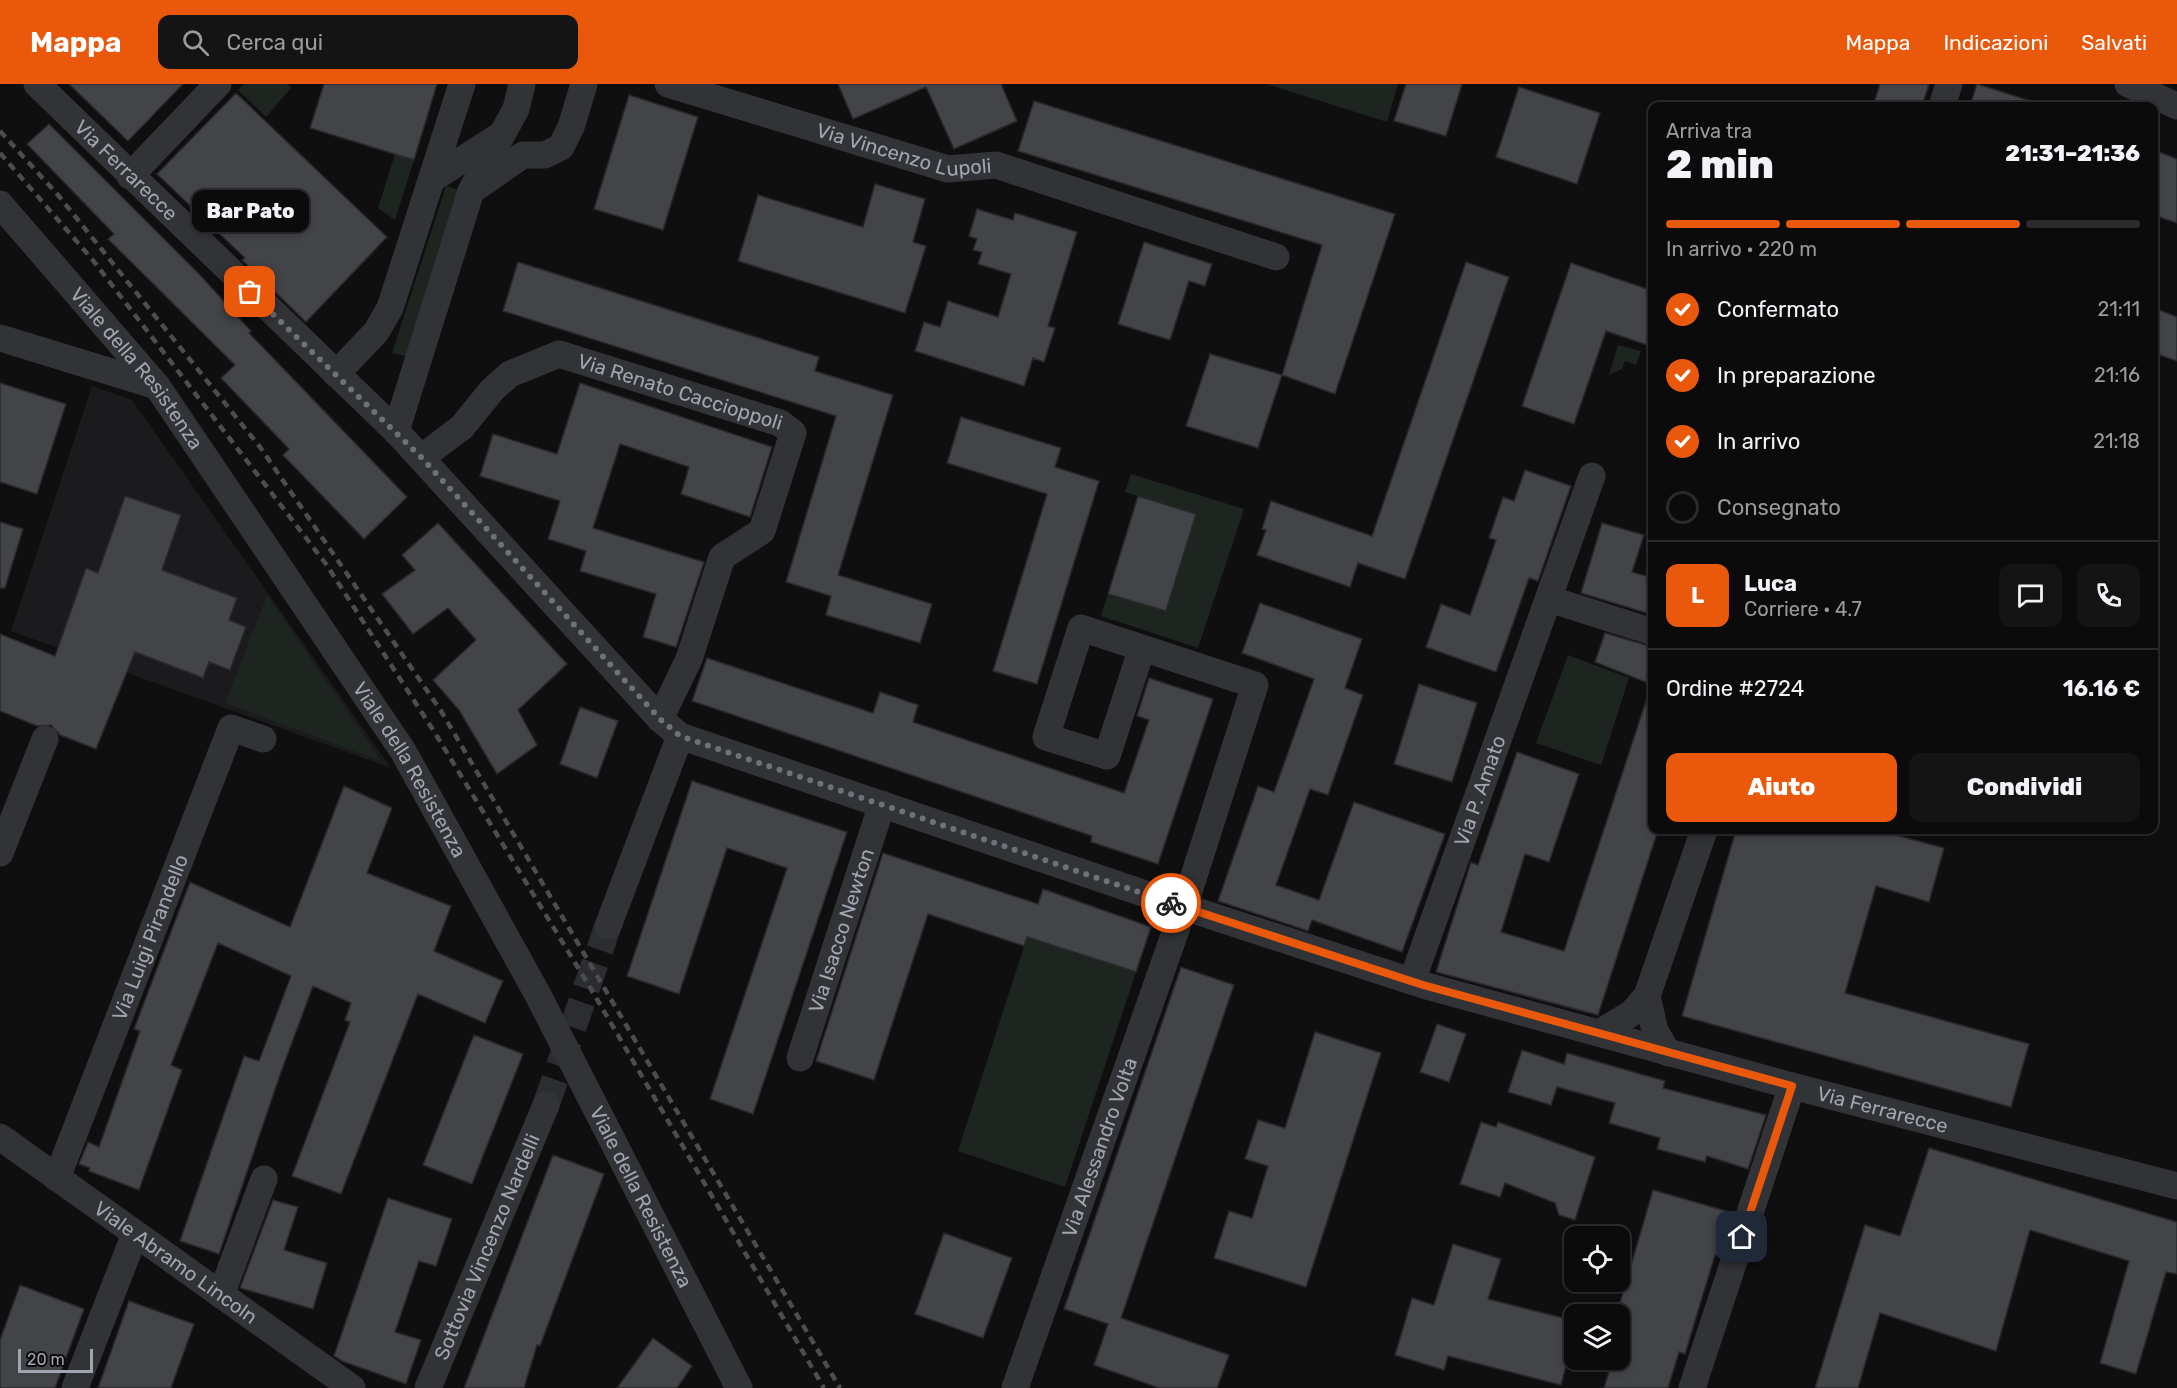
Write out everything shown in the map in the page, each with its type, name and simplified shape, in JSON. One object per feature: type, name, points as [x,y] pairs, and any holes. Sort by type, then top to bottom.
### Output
[{"type":"street","name":"Via Ferrarecce","points":[[37,84],[396,431],[670,728],[882,804],[1184,907],[1412,981],[1668,1053],[2177,1186]]},
{"type":"street","points":[[130,176],[218,84]]},
{"type":"street","points":[[336,374],[375,332],[390,308],[434,178],[462,84]]},
{"type":"street","points":[[471,191],[523,156],[545,155],[561,147],[571,127],[584,84]]},
{"type":"street","name":"Via Vincenzo Lupoli","points":[[668,84],[948,169],[996,165],[1276,257]]},
{"type":"street","points":[[1943,102],[1949,84]]},
{"type":"street","points":[[2128,84],[2177,106]]},
{"type":"street","points":[[519,96],[515,133],[523,156]]},
{"type":"street","points":[[396,431],[471,191],[519,96]]},
{"type":"street","points":[[434,178],[500,135]]},
{"type":"street","points":[[434,178],[449,174],[457,176],[465,180],[471,191]]},
{"type":"street","name":"Viale della Resistenza","points":[[0,204],[157,386],[403,752],[538,995],[739,1388]]},
{"type":"street","points":[[0,338],[157,386]]},
{"type":"street","name":"Via Renato Caccioppoli","points":[[422,458],[462,427],[492,390],[510,374],[559,354],[780,423],[793,433],[762,531],[722,557],[689,659],[670,728]]},
{"type":"street","name":"Via P. Amato","points":[[1412,981],[1592,476]]},
{"type":"street","points":[[1549,599],[1648,630]]},
{"type":"street","points":[[1081,628],[1142,648],[1107,756],[1046,737],[1081,628]]},
{"type":"street","name":"Via Alessandro Volta","points":[[1015,1388],[1184,907],[1255,686],[1142,648]]},
{"type":"street","name":"Via Luigi Pirandello","points":[[57,1178],[231,728],[263,739]]},
{"type":"street","points":[[609,926],[670,728]]},
{"type":"street","points":[[0,854],[45,739]]},
{"type":"street","name":"Via Isacco Newton","points":[[800,1058],[882,804]]},
{"type":"street","points":[[1599,1033],[1632,1013],[1647,996],[1703,834]]},
{"type":"street","points":[[1647,996],[1655,1030],[1668,1053]]},
{"type":"street","points":[[1692,1388],[1792,1086]]},
{"type":"street","name":"Sottovia Vincenzo Nardelli","points":[[428,1388],[546,1105]]},
{"type":"street","name":"Viale Abramo Lincoln","points":[[0,1137],[352,1388]]},
{"type":"street","points":[[221,1294],[264,1179]]},
{"type":"street","points":[[75,1388],[135,1234]]},
{"type":"shaded area","points":[[244,84],[288,84],[291,88],[266,117],[238,90]]},
{"type":"shaded area","points":[[1267,84],[1398,84],[1387,122]]},
{"type":"shaded area","points":[[395,154],[414,160],[395,220],[378,208]]},
{"type":"shaded area","points":[[446,186],[459,190],[406,356],[392,353]]},
{"type":"shaded area","points":[[1618,345],[1641,351],[1636,365],[1625,361],[1622,369],[1609,375]]},
{"type":"shaded area","points":[[92,386],[132,400],[391,768],[11,631]]},
{"type":"shaded area","points":[[1131,474],[1244,509],[1198,648],[1101,616],[1108,594],[1195,514],[1125,492]]},
{"type":"shaded area","points":[[267,595],[381,761],[225,703]]},
{"type":"shaded area","points":[[1568,655],[1629,678],[1601,765],[1536,743]]},
{"type":"shaded area","points":[[1027,937],[1136,972],[1065,1187],[958,1151]]},
{"type":"building","points":[[69,84],[183,84],[128,141]]},
{"type":"building","points":[[324,84],[437,84],[414,160],[310,128]]},
{"type":"building","points":[[838,84],[1001,84],[1017,121],[954,149],[926,87],[853,119]]},
{"type":"building","points":[[1406,84],[1462,84],[1446,136],[1394,121]]},
{"type":"building","points":[[1880,84],[1929,84],[1923,102],[1874,102]]},
{"type":"building","points":[[1977,84],[2034,102],[1971,102]]},
{"type":"building","points":[[1519,87],[1600,113],[1577,184],[1496,157]]},
{"type":"building","points":[[236,93],[387,237],[306,322],[242,260],[245,258],[157,174]]},
{"type":"building","points":[[629,95],[698,117],[663,230],[594,209]]},
{"type":"building","points":[[1034,101],[1395,214],[1335,394],[1282,375],[1322,245],[1018,151]]},
{"type":"building","points":[[49,124],[200,275],[251,331],[249,333],[407,497],[364,539],[283,455],[289,449],[221,378],[235,365],[108,239],[114,234],[27,144]]},
{"type":"building","points":[[2158,152],[2177,159],[2177,223],[2158,216]]},
{"type":"building","points":[[875,184],[925,199],[913,242],[926,246],[905,313],[738,261],[758,195],[863,227]]},
{"type":"building","points":[[977,209],[1013,220],[1015,213],[1077,232],[1048,326],[1055,328],[1044,362],[1033,358],[1024,386],[915,351],[924,322],[940,327],[948,301],[998,317],[1011,274],[978,264],[982,252],[973,250],[977,239],[969,236]]},
{"type":"building","points":[[1144,242],[1212,264],[1205,286],[1189,281],[1170,340],[1118,324]]},
{"type":"building","points":[[518,262],[819,357],[815,371],[893,395],[838,575],[932,604],[920,643],[826,615],[831,596],[786,582],[836,416],[503,311]]},
{"type":"building","points":[[1466,262],[1509,277],[1405,579],[1358,563],[1350,587],[1257,555],[1266,530],[1262,529],[1271,501],[1372,536]]},
{"type":"building","points":[[1571,263],[1648,289],[1648,345],[1606,331],[1574,424],[1522,406]]},
{"type":"building","points":[[2158,310],[2177,317],[2177,361],[2158,354]]},
{"type":"building","points":[[1210,354],[1282,375],[1258,448],[1186,426]]},
{"type":"building","points":[[0,383],[66,404],[37,494],[0,482]]},
{"type":"building","points":[[580,383],[772,447],[750,517],[681,494],[689,467],[620,444],[593,528],[704,562],[676,647],[643,637],[656,594],[580,571],[586,551],[548,539],[560,501],[480,476],[493,434],[557,454]]},
{"type":"building","points":[[961,417],[1061,448],[1055,467],[1099,481],[1037,684],[993,671],[1047,494],[947,463]]},
{"type":"building","points":[[1525,470],[1571,486],[1538,581],[1529,578],[1496,672],[1426,647],[1441,604],[1470,615],[1496,540],[1489,538],[1503,497],[1514,501]]},
{"type":"building","points":[[125,496],[181,515],[162,570],[237,598],[229,620],[246,627],[230,670],[209,662],[203,678],[135,652],[96,749],[60,735],[51,725],[37,726],[0,711],[0,634],[55,656],[86,568],[98,573]]},
{"type":"building","points":[[1138,496],[1196,514],[1166,611],[1108,594]]},
{"type":"building","points":[[0,522],[23,529],[5,588],[0,588]]},
{"type":"building","points":[[438,523],[567,664],[518,710],[537,745],[497,774],[459,710],[433,680],[476,640],[448,608],[413,634],[382,594],[415,570],[402,555]]},
{"type":"building","points":[[1602,523],[1644,535],[1632,572],[1648,577],[1648,613],[1581,593]]},
{"type":"building","points":[[1260,603],[1362,639],[1345,688],[1363,695],[1328,795],[1310,789],[1276,885],[1319,900],[1354,802],[1445,834],[1402,952],[1312,920],[1308,931],[1218,901],[1258,786],[1274,792],[1314,679],[1242,653]]},
{"type":"building","points":[[1605,633],[1648,646],[1648,683],[1595,662]]},
{"type":"building","points":[[707,658],[873,713],[880,692],[918,705],[913,722],[1124,793],[1149,720],[1137,716],[1149,678],[1213,699],[1158,864],[1091,842],[1092,836],[692,701]]},
{"type":"building","points":[[1419,684],[1477,703],[1452,782],[1394,764]]},
{"type":"building","points":[[1648,695],[1648,834],[1657,834],[1598,1015],[1436,972],[1471,862],[1478,865],[1517,752],[1579,774],[1549,862],[1525,854],[1501,932],[1564,951]]},
{"type":"building","points":[[580,707],[618,721],[597,778],[560,764]]},
{"type":"building","points":[[692,781],[847,832],[753,1114],[710,1099],[787,868],[727,848],[679,994],[627,976]]},
{"type":"building","points":[[344,786],[392,808],[367,873],[451,906],[434,951],[503,981],[485,1023],[418,994],[341,1194],[292,1176],[350,1022],[345,1020],[351,1003],[313,986],[219,1254],[180,1241],[244,1056],[259,1061],[291,976],[218,943],[171,1065],[182,1070],[139,1190],[89,1171],[90,1168],[79,1164],[88,1142],[99,1147],[140,1031],[134,1029],[190,882],[290,927]]},
{"type":"building","points":[[1735,834],[1892,834],[1944,848],[1929,902],[1876,886],[1845,993],[2029,1044],[2011,1107],[1682,1016]]},
{"type":"building","points":[[883,853],[1038,904],[1043,889],[1151,927],[1136,972],[1027,937],[1024,946],[928,914],[874,1080],[816,1061]]},
{"type":"building","points":[[1181,967],[1234,985],[1121,1318],[1229,1355],[1217,1388],[1159,1388],[1094,1365],[1108,1324],[1064,1309]]},
{"type":"building","points":[[1437,1024],[1466,1034],[1449,1082],[1420,1072]]},
{"type":"building","points":[[1315,1032],[1381,1053],[1306,1287],[1214,1258],[1229,1211],[1252,1218],[1268,1166],[1245,1159],[1258,1120],[1285,1128]]},
{"type":"building","points":[[474,1035],[523,1054],[472,1184],[423,1165]]},
{"type":"building","points":[[1522,1050],[1564,1064],[1567,1053],[1665,1081],[1663,1088],[1766,1115],[1748,1169],[1707,1156],[1705,1162],[1657,1149],[1660,1138],[1609,1123],[1615,1103],[1557,1087],[1551,1105],[1508,1092]]},
{"type":"building","points":[[1481,1122],[1496,1127],[1498,1122],[1595,1157],[1575,1220],[1559,1215],[1555,1203],[1505,1183],[1500,1197],[1460,1184]]},
{"type":"building","points":[[1929,1148],[2177,1222],[2177,1274],[2166,1272],[2136,1374],[2100,1363],[2129,1261],[2030,1230],[1996,1351],[1880,1313],[1858,1388],[1815,1388],[1865,1225],[1900,1236]]},
{"type":"building","points":[[553,1155],[604,1174],[540,1346],[537,1345],[524,1388],[464,1388]]},
{"type":"building","points":[[1653,1190],[1733,1213],[1719,1256],[1715,1255],[1685,1354],[1679,1352],[1668,1388],[1604,1388],[1610,1370],[1630,1370],[1630,1304],[1620,1303],[1623,1292],[1630,1292],[1630,1269]]},
{"type":"building","points":[[388,1198],[452,1219],[436,1266],[419,1261],[395,1332],[421,1340],[406,1384],[334,1356]]},
{"type":"building","points":[[273,1200],[298,1207],[284,1250],[327,1263],[313,1309],[240,1288]]},
{"type":"building","points":[[944,1233],[1012,1258],[983,1338],[915,1314]]},
{"type":"building","points":[[1453,1244],[1501,1259],[1488,1299],[1564,1318],[1565,1370],[1561,1385],[1448,1356],[1444,1370],[1395,1355],[1412,1298],[1434,1305]]},
{"type":"building","points":[[20,1285],[84,1309],[55,1388],[0,1388],[0,1340]]},
{"type":"building","points":[[129,1301],[194,1324],[171,1388],[98,1388]]},
{"type":"building","points":[[653,1338],[692,1366],[677,1388],[617,1388]]},
{"type":"tunnel","points":[[546,1105],[608,926]]},
{"type":"railway","points":[[0,131],[58,195],[260,447],[441,711],[840,1388]]},
{"type":"railway","points":[[0,153],[92,259],[326,564],[435,733],[591,989],[824,1388]]},
{"type":"way so far","points":[[250,292],[396,431],[660,719],[680,736],[1171,903]]},
{"type":"place","name":"Bar Pato","points":[[250,292]]},
{"type":"route","points":[[1171,903],[1423,985],[1792,1086],[1742,1237]]}]
